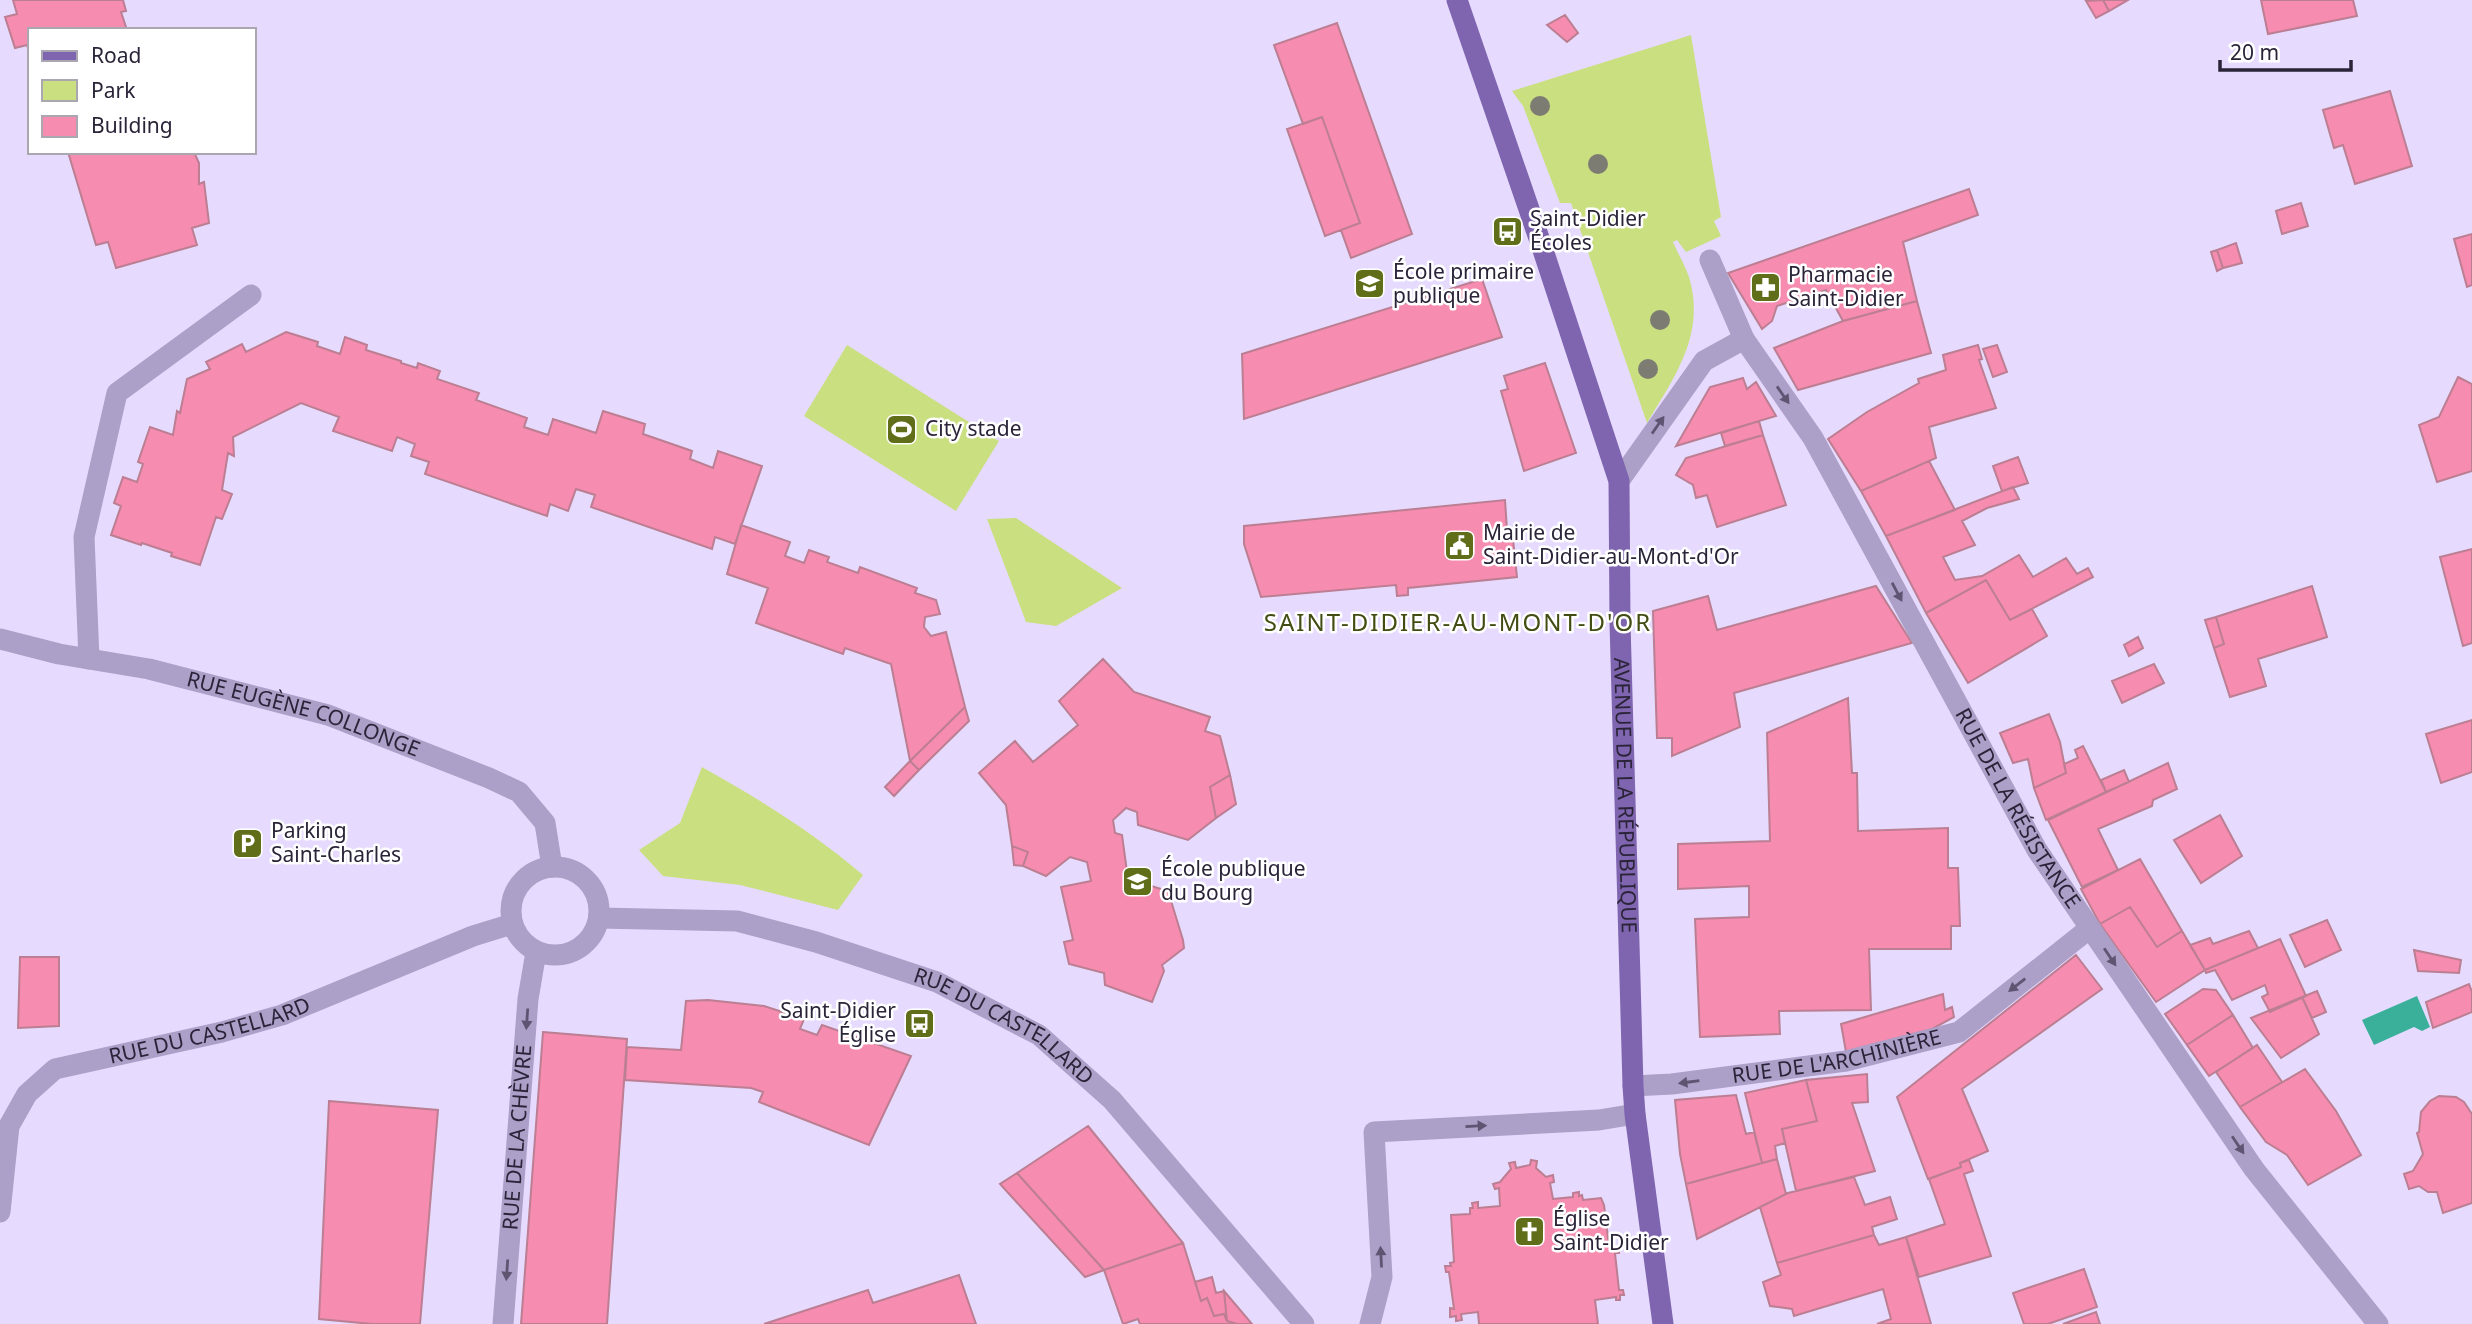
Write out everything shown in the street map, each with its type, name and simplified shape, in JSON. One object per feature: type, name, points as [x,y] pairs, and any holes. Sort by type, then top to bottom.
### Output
[{"type":"main road","name":"AVENUE DE LA RÉPUBLIQUE","points":[[1457,0],[1619,481],[1620,623],[1634,1114],[1663,1324]]},
{"type":"street","name":"RUE DE LA RÉSISTANCE","points":[[1710,260],[1744,340],[1813,438],[2037,850],[2254,1168],[2378,1324]]},
{"type":"street","points":[[89,659],[84,537],[117,393],[251,295]]},
{"type":"street","points":[[1619,481],[1703,360],[1744,340]]},
{"type":"street","name":"RUE EUGÈNE COLLONGE","points":[[0,639],[59,654],[149,669],[328,715],[489,778],[519,792],[544,822],[552,867]]},
{"type":"street","points":[[552,867],[571,870],[588,881],[597,899],[599,918],[595,931],[576,951],[549,955],[536,952],[521,941],[512,924],[510,911],[512,898],[527,876],[552,867]]},
{"type":"street","name":"RUE DU CASTELLARD","points":[[599,918],[737,921],[816,942],[937,982],[1039,1035],[1112,1100],[1304,1324]]},
{"type":"street","name":"RUE DU CASTELLARD","points":[[0,1212],[9,1126],[27,1094],[55,1069],[282,1016],[473,936],[512,924]]},
{"type":"street","name":"RUE DE L'ARCHINIÈRE","points":[[1633,1086],[1672,1084],[1846,1061],[1959,1032],[2090,928]]},
{"type":"street","name":"RUE DE LA CHÈVRE","points":[[503,1324],[528,999],[536,952]]},
{"type":"street","points":[[1370,1324],[1382,1277],[1374,1132],[1598,1120],[1634,1114]]},
{"type":"green space","points":[[1691,35],[1721,217],[1714,221],[1721,236],[1686,252],[1677,240],[1673,242],[1689,277],[1694,317],[1685,354],[1647,423],[1571,203],[1560,203],[1523,106],[1512,91]]},
{"type":"green space","name":"City stade","points":[[847,345],[999,441],[956,511],[804,416]]},
{"type":"green space","points":[[1016,518],[1122,588],[1056,626],[1026,622],[987,519]]},
{"type":"green space","points":[[702,767],[785,817],[825,844],[863,875],[838,910],[740,885],[663,876],[639,850],[680,823]]},
{"type":"shaded area","points":[[2417,996],[2430,1027],[2422,1031],[2414,1027],[2374,1045],[2362,1020]]},
{"type":"building","points":[[13,0],[123,0],[126,11],[121,12],[126,28],[28,28],[28,48],[27,45],[15,48],[5,17],[17,14]]},
{"type":"building","points":[[2103,0],[2128,0],[2109,11]]},
{"type":"building","points":[[2103,0],[2109,11],[2096,18],[2086,1]]},
{"type":"building","points":[[2261,0],[2353,0],[2357,16],[2268,34]]},
{"type":"building","points":[[1565,15],[1578,33],[1567,42],[1547,25]]},
{"type":"building","points":[[1337,23],[1412,234],[1351,258],[1341,230],[1360,223],[1322,117],[1303,124],[1274,45]]},
{"type":"building","points":[[2390,91],[2412,166],[2355,184],[2343,145],[2334,148],[2323,110]]},
{"type":"building","points":[[1322,117],[1360,223],[1325,236],[1287,129]]},
{"type":"building","points":[[69,154],[195,154],[199,163],[199,184],[204,182],[209,223],[192,228],[197,245],[116,268],[108,242],[96,245]]},
{"type":"building","points":[[1969,189],[1978,215],[1903,242],[1917,301],[1843,321],[1826,290],[1777,306],[1772,321],[1762,329],[1728,273]]},
{"type":"building","points":[[2301,203],[2308,226],[2282,234],[2276,211]]},
{"type":"building","points":[[2472,234],[2472,285],[2467,287],[2454,239]]},
{"type":"building","points":[[2236,243],[2242,263],[2223,268],[2217,250]]},
{"type":"building","points":[[2217,250],[2223,268],[2217,271],[2211,252]]},
{"type":"building","points":[[1482,279],[1502,337],[1244,419],[1242,354]]},
{"type":"building","points":[[1917,301],[1931,353],[1798,390],[1774,348],[1843,321]]},
{"type":"building","points":[[286,332],[318,342],[317,346],[340,354],[345,337],[367,345],[366,350],[401,363],[417,368],[418,363],[440,371],[437,379],[479,393],[476,400],[527,418],[524,427],[548,435],[553,419],[596,433],[603,411],[645,424],[643,434],[692,451],[690,459],[713,468],[718,451],[762,466],[735,544],[715,537],[712,549],[591,507],[595,495],[576,489],[568,511],[550,504],[547,516],[425,474],[429,462],[411,456],[415,444],[397,437],[392,451],[333,431],[339,417],[301,403],[233,437],[234,456],[228,453],[222,490],[232,494],[222,519],[216,517],[200,565],[171,556],[172,553],[111,535],[121,506],[114,503],[123,477],[137,482],[143,464],[138,462],[150,427],[173,435],[187,379],[210,369],[206,362],[242,344],[246,352]]},
{"type":"building","points":[[1978,345],[1982,359],[1979,360],[1996,408],[1929,427],[1936,458],[1861,491],[1828,439],[1867,412],[1919,383],[1918,379],[1946,370],[1943,355]]},
{"type":"building","points":[[1997,345],[2007,372],[1993,377],[1983,349]]},
{"type":"building","points":[[1545,363],[1576,453],[1524,471],[1501,391],[1508,389],[1504,376]]},
{"type":"building","points":[[2458,377],[2472,384],[2472,471],[2437,482],[2419,425],[2439,417]]},
{"type":"building","points":[[1743,378],[1747,389],[1756,382],[1776,416],[1676,446],[1710,387]]},
{"type":"building","points":[[1759,421],[1763,435],[1725,446],[1721,433]]},
{"type":"building","points":[[1763,435],[1786,505],[1717,527],[1707,495],[1696,498],[1693,485],[1676,475],[1686,458]]},
{"type":"building","points":[[2018,457],[2028,483],[2002,491],[1993,466]]},
{"type":"building","points":[[1929,461],[1955,510],[1886,536],[1861,491]]},
{"type":"building","points":[[2013,487],[2019,499],[1987,508],[1962,521],[1975,545],[1943,557],[1955,580],[1982,576],[2019,555],[2033,577],[2066,558],[2077,574],[2088,568],[2093,577],[2010,620],[1986,580],[1926,613],[1886,536]]},
{"type":"building","points":[[1505,500],[1507,530],[1512,530],[1517,577],[1408,588],[1408,595],[1397,596],[1396,585],[1261,597],[1244,544],[1244,526]]},
{"type":"building","points":[[741,525],[790,542],[785,556],[804,563],[809,550],[829,557],[827,562],[858,573],[860,567],[917,588],[915,593],[936,600],[940,614],[925,617],[924,627],[931,636],[946,632],[965,707],[910,761],[891,664],[845,648],[843,654],[756,623],[768,588],[727,574]]},
{"type":"building","points":[[2472,549],[2472,643],[2463,646],[2440,557]]},
{"type":"building","points":[[1986,580],[2010,620],[2032,609],[2047,636],[1968,683],[1926,613]]},
{"type":"building","points":[[1876,586],[1912,643],[1734,693],[1740,727],[1672,756],[1672,738],[1657,738],[1653,611],[1708,596],[1717,630]]},
{"type":"building","points":[[2312,586],[2327,637],[2258,659],[2266,686],[2230,697],[2214,648],[2224,644],[2216,617]]},
{"type":"building","points":[[2216,617],[2224,644],[2214,648],[2205,620]]},
{"type":"building","points":[[2138,637],[2143,648],[2129,656],[2124,645]]},
{"type":"building","points":[[1103,659],[1134,692],[1210,717],[1205,731],[1220,736],[1230,775],[1210,787],[1216,818],[1188,840],[1138,825],[1137,812],[1126,808],[1113,820],[1115,833],[1122,835],[1128,879],[1168,891],[1183,940],[1184,948],[1162,965],[1164,971],[1152,1002],[1105,985],[1104,973],[1069,964],[1064,942],[1073,940],[1061,887],[1091,881],[1087,862],[1070,857],[1046,876],[1023,866],[1028,852],[1012,846],[1006,805],[979,773],[1015,741],[1033,762],[1078,725],[1059,701]]},
{"type":"building","points":[[2154,664],[2164,683],[2122,703],[2112,681]]},
{"type":"building","points":[[1848,698],[1852,773],[1857,773],[1858,831],[1948,828],[1948,868],[1958,868],[1960,926],[1951,926],[1951,949],[1869,949],[1871,1010],[1779,1011],[1780,1034],[1700,1037],[1695,919],[1749,917],[1749,886],[1678,889],[1678,844],[1770,841],[1767,733]]},
{"type":"building","points":[[965,707],[969,721],[919,770],[910,761]]},
{"type":"building","points":[[2049,714],[2060,742],[2066,773],[2034,788],[2028,759],[2013,763],[2000,733]]},
{"type":"building","points":[[2472,720],[2472,772],[2441,783],[2426,734]]},
{"type":"building","points":[[2083,746],[2106,792],[2046,820],[2034,788],[2066,773],[2064,764],[2078,758],[2075,750]]},
{"type":"building","points":[[910,761],[919,770],[894,796],[885,787]]},
{"type":"building","points":[[2168,763],[2177,789],[2153,800],[2152,806],[2098,829],[2118,870],[2082,887],[2048,820]]},
{"type":"building","points":[[2124,770],[2129,782],[2106,792],[2101,780]]},
{"type":"building","points":[[1230,775],[1236,804],[1216,818],[1210,787]]},
{"type":"building","points":[[2220,815],[2242,856],[2201,883],[2174,840]]},
{"type":"building","points":[[1012,846],[1028,852],[1023,866],[1014,865]]},
{"type":"building","points":[[2140,859],[2182,931],[2157,947],[2130,907],[2100,924],[2081,889]]},
{"type":"building","points":[[2130,907],[2157,947],[2182,931],[2205,970],[2156,1002],[2100,924]]},
{"type":"building","points":[[2327,920],[2341,950],[2305,967],[2290,935]]},
{"type":"building","points":[[2249,931],[2258,948],[2205,970],[2190,945],[2210,938],[2213,944]]},
{"type":"building","points":[[2280,939],[2306,996],[2270,1012],[2262,997],[2268,994],[2265,985],[2232,1000],[2215,970],[2206,973],[2205,970]]},
{"type":"building","points":[[2414,950],[2461,960],[2459,973],[2418,971]]},
{"type":"building","points":[[2076,955],[2102,989],[1962,1089],[1988,1151],[1960,1163],[1961,1167],[1928,1179],[1897,1097]]},
{"type":"building","points":[[20,957],[59,957],[59,1026],[18,1028]]},
{"type":"building","points":[[2469,984],[2472,992],[2472,1012],[2433,1028],[2426,1002]]},
{"type":"building","points":[[2203,989],[2216,990],[2233,1015],[2187,1045],[2165,1014]]},
{"type":"building","points":[[2317,991],[2326,1012],[2312,1018],[2302,997]]},
{"type":"building","points":[[1943,994],[1945,1010],[1952,1007],[1954,1017],[1932,1029],[1846,1052],[1841,1024]]},
{"type":"building","points":[[2302,997],[2319,1034],[2281,1058],[2251,1018]]},
{"type":"building","points":[[708,1000],[764,1006],[804,1019],[800,1029],[817,1035],[822,1025],[911,1056],[869,1145],[759,1102],[763,1092],[751,1088],[625,1080],[627,1047],[681,1050],[686,1001]]},
{"type":"building","points":[[2233,1015],[2253,1048],[2209,1076],[2187,1045]]},
{"type":"building","points":[[543,1032],[627,1039],[607,1324],[521,1324]]},
{"type":"building","points":[[2257,1045],[2282,1082],[2240,1107],[2216,1072]]},
{"type":"building","points":[[2305,1069],[2336,1111],[2361,1155],[2308,1185],[2287,1155],[2266,1142],[2240,1107]]},
{"type":"building","points":[[1867,1074],[1868,1102],[1852,1103],[1875,1171],[1796,1191],[1782,1129],[1817,1121],[1806,1080]]},
{"type":"building","points":[[1806,1080],[1817,1121],[1782,1129],[1785,1143],[1775,1146],[1777,1159],[1762,1163],[1745,1093]]},
{"type":"building","points":[[1736,1095],[1746,1134],[1754,1132],[1762,1163],[1686,1184],[1675,1100]]},
{"type":"building","points":[[2439,1096],[2456,1097],[2464,1102],[2472,1114],[2472,1203],[2443,1213],[2437,1192],[2428,1192],[2419,1186],[2409,1189],[2404,1174],[2413,1171],[2423,1154],[2417,1133],[2421,1112],[2430,1101]]},
{"type":"building","points":[[329,1101],[438,1110],[420,1324],[372,1324],[319,1319]]},
{"type":"building","points":[[1088,1126],[1183,1243],[1104,1270],[1017,1173]]},
{"type":"building","points":[[1777,1159],[1786,1194],[1697,1239],[1686,1184]]},
{"type":"building","name":"Église Saint-Didier","points":[[1531,1160],[1537,1161],[1536,1168],[1546,1177],[1553,1175],[1554,1182],[1550,1183],[1553,1199],[1573,1197],[1573,1193],[1579,1192],[1583,1200],[1601,1198],[1609,1246],[1619,1248],[1619,1253],[1615,1253],[1619,1290],[1623,1290],[1624,1295],[1620,1295],[1620,1300],[1616,1300],[1616,1297],[1595,1300],[1598,1324],[1479,1324],[1478,1312],[1461,1314],[1462,1320],[1456,1321],[1456,1316],[1450,1317],[1450,1308],[1454,1309],[1449,1272],[1446,1272],[1445,1266],[1451,1266],[1450,1263],[1454,1262],[1451,1215],[1470,1214],[1472,1203],[1478,1202],[1478,1208],[1500,1206],[1499,1188],[1495,1189],[1493,1184],[1500,1182],[1511,1169],[1509,1163],[1515,1162],[1516,1168],[1530,1165]]},
{"type":"building","points":[[1969,1160],[1973,1171],[1964,1174],[1991,1256],[1919,1277],[1906,1237],[1945,1224],[1929,1179],[1961,1167],[1960,1163]]},
{"type":"building","points":[[1017,1173],[1104,1270],[1085,1277],[1000,1184]]},
{"type":"building","points":[[1854,1177],[1865,1205],[1890,1197],[1897,1219],[1872,1227],[1874,1235],[1777,1263],[1760,1207],[1788,1193]]},
{"type":"building","points":[[1874,1235],[1879,1245],[1906,1237],[1931,1324],[1877,1324],[1891,1319],[1883,1289],[1794,1316],[1792,1309],[1770,1306],[1763,1282],[1781,1275],[1777,1263]]},
{"type":"building","points":[[1183,1243],[1201,1301],[1207,1298],[1214,1316],[1224,1314],[1227,1321],[1237,1324],[1140,1324],[1138,1319],[1123,1324],[1104,1270]]},
{"type":"building","points":[[2084,1269],[2097,1307],[2048,1324],[2024,1324],[2013,1293]]},
{"type":"building","points":[[959,1275],[976,1324],[764,1324],[868,1290],[873,1303]]},
{"type":"building","points":[[1212,1277],[1216,1293],[1224,1291],[1227,1321],[1224,1314],[1214,1316],[1207,1298],[1201,1301],[1195,1282]]},
{"type":"building","points":[[1224,1291],[1252,1324],[1227,1321]]},
{"type":"building","points":[[2096,1312],[2100,1324],[2063,1324]]},
{"type":"place","name":"Saint-Didier Écoles","points":[[1507,231]]},
{"type":"place","name":"École primaire publique","points":[[1370,284]]},
{"type":"place","name":"Pharmacie Saint-Didier","points":[[1765,287]]},
{"type":"place","name":"City stade","points":[[902,429]]},
{"type":"place","name":"Mairie de Saint-Didier-au-Mont-d'Or","points":[[1460,545]]},
{"type":"place","name":"Parking Saint-Charles","points":[[248,843]]},
{"type":"place","name":"École publique du Bourg","points":[[1138,881]]},
{"type":"place","name":"Saint-Didier Église","points":[[919,1023]]},
{"type":"place","name":"Église Saint-Didier","points":[[1530,1231]]},
{"type":"district","name":"SAINT-DIDIER-AU-MONT-D'OR","points":[[1458,623]]}]
